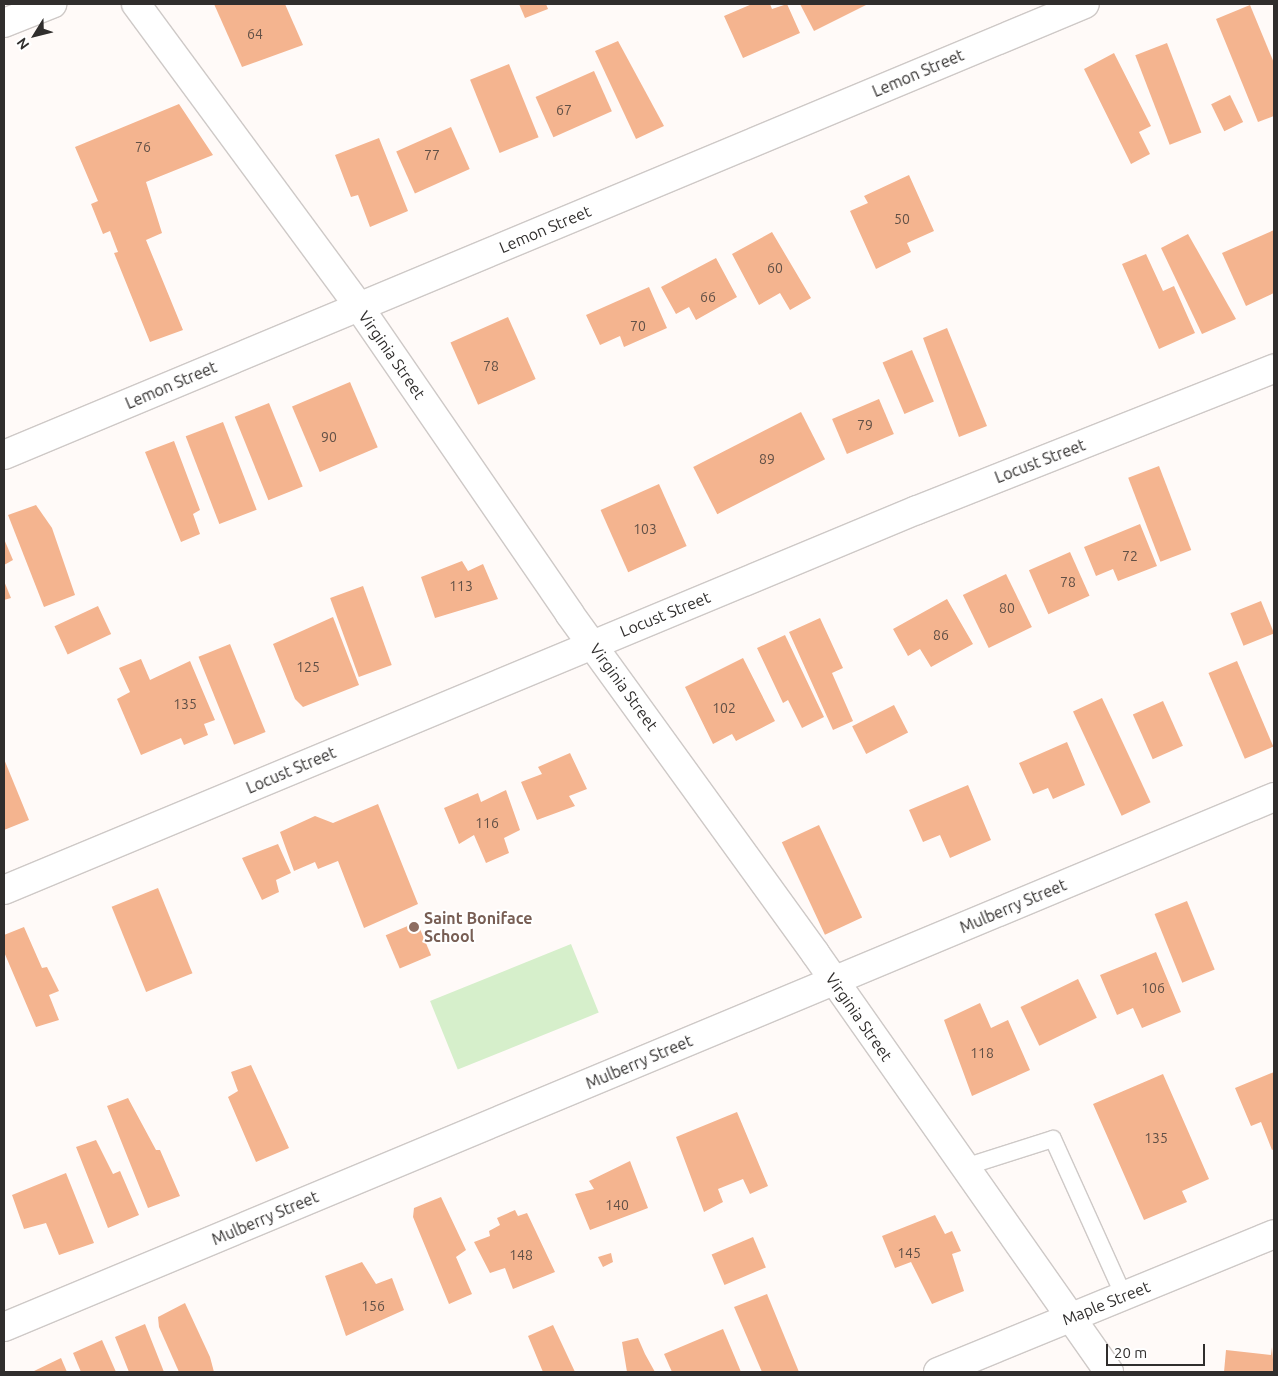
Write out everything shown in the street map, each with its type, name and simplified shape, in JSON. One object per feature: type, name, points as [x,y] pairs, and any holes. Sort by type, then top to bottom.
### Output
[{"type":"street","points":[[4,23],[52,4]]},
{"type":"street","name":"Virginia Street","points":[[136,4],[359,307],[593,644],[1109,1372]]},
{"type":"street","name":"Lemon Street","points":[[4,455],[1085,4]]},
{"type":"street","name":"Locust Street","points":[[4,890],[593,644],[1274,369]]},
{"type":"street","name":"Mulberry Street","points":[[4,1327],[1274,797]]},
{"type":"street","name":"Maple Street","points":[[938,1372],[1274,1234]]},
{"type":"lane","points":[[965,1167],[1053,1139],[1124,1296]]},
{"type":"green space","points":[[571,944],[599,1013],[458,1070],[430,1001]]},
{"type":"building","points":[[214,4],[285,4],[303,45],[242,67]]},
{"type":"building","points":[[519,4],[546,4],[548,9],[525,18]]},
{"type":"building","points":[[752,4],[770,4],[772,9],[787,4],[800,33],[743,58],[724,16]]},
{"type":"building","points":[[800,4],[868,4],[814,31]]},
{"type":"building","points":[[1250,5],[1274,63],[1274,116],[1258,122],[1216,19]]},
{"type":"building","points":[[618,41],[664,126],[636,139],[595,51]]},
{"type":"building","points":[[1167,43],[1201,133],[1170,145],[1135,55]]},
{"type":"building","points":[[1114,53],[1151,126],[1139,132],[1150,154],[1131,164],[1084,69]]},
{"type":"building","points":[[509,64],[539,137],[500,153],[470,80]]},
{"type":"building","points":[[594,71],[612,111],[553,137],[536,97]]},
{"type":"building","points":[[1230,95],[1243,122],[1224,131],[1211,104]]},
{"type":"building","points":[[179,104],[213,155],[146,182],[162,233],[146,240],[183,330],[150,342],[114,253],[118,252],[110,231],[103,234],[91,204],[98,201],[75,147]]},
{"type":"building","points":[[451,127],[470,169],[415,193],[396,151]]},
{"type":"building","points":[[379,138],[408,211],[370,227],[358,195],[351,197],[335,155]]},
{"type":"building","points":[[909,175],[934,231],[907,243],[911,252],[876,269],[850,211],[868,203],[864,196]]},
{"type":"building","points":[[1274,230],[1274,293],[1246,306],[1222,253]]},
{"type":"building","points":[[772,232],[811,298],[790,310],[780,293],[759,305],[732,254]]},
{"type":"building","points":[[1188,234],[1236,319],[1202,334],[1161,248]]},
{"type":"building","points":[[1146,254],[1163,291],[1174,286],[1195,333],[1159,349],[1122,264]]},
{"type":"building","points":[[716,258],[737,297],[696,320],[689,307],[676,314],[661,287]]},
{"type":"building","points":[[649,287],[667,328],[624,347],[620,336],[600,345],[586,315]]},
{"type":"building","points":[[508,317],[536,379],[478,405],[450,343]]},
{"type":"building","points":[[947,328],[987,426],[959,437],[923,338]]},
{"type":"building","points":[[912,350],[934,402],[904,414],[883,363]]},
{"type":"building","points":[[350,382],[378,447],[320,472],[292,407]]},
{"type":"building","points":[[879,399],[894,434],[847,454],[832,419]]},
{"type":"building","points":[[269,403],[303,486],[268,500],[235,417]]},
{"type":"building","points":[[801,412],[825,459],[717,514],[693,467]]},
{"type":"building","points":[[223,422],[257,510],[219,524],[186,436]]},
{"type":"building","points":[[174,441],[200,510],[193,514],[200,534],[181,542],[145,452]]},
{"type":"building","points":[[1159,466],[1191,550],[1160,562],[1128,478]]},
{"type":"building","points":[[659,484],[687,546],[628,572],[601,510]]},
{"type":"building","points":[[36,505],[52,528],[75,595],[44,607],[8,515]]},
{"type":"building","points":[[1140,524],[1157,566],[1118,581],[1113,569],[1096,576],[1084,547]]},
{"type":"building","points":[[4,539],[13,560],[4,565]]},
{"type":"building","points":[[1070,552],[1090,596],[1048,614],[1029,570]]},
{"type":"building","points":[[462,561],[468,571],[483,564],[498,599],[435,618],[421,577]]},
{"type":"building","points":[[1006,574],[1032,627],[989,648],[963,595]]},
{"type":"building","points":[[4,581],[11,598],[4,600]]},
{"type":"building","points":[[363,586],[392,665],[359,677],[330,598]]},
{"type":"building","points":[[947,599],[973,644],[931,667],[920,649],[908,656],[893,629]]},
{"type":"building","points":[[1261,601],[1274,633],[1244,646],[1230,613]]},
{"type":"building","points":[[98,606],[111,634],[68,654],[54,626]]},
{"type":"building","points":[[333,617],[359,685],[303,707],[295,699],[273,644]]},
{"type":"building","points":[[820,618],[843,668],[832,673],[853,721],[833,730],[789,632]]},
{"type":"building","points":[[785,635],[824,717],[802,728],[788,700],[783,703],[757,648]]},
{"type":"building","points":[[230,644],[266,732],[234,745],[198,657]]},
{"type":"building","points":[[743,658],[775,721],[736,741],[732,734],[713,744],[685,687]]},
{"type":"building","points":[[141,659],[150,680],[190,661],[215,720],[204,724],[208,735],[184,745],[181,738],[141,755],[117,699],[130,692],[119,668]]},
{"type":"building","points":[[1237,661],[1273,747],[1245,759],[1208,673]]},
{"type":"building","points":[[1102,698],[1151,802],[1122,816],[1073,712]]},
{"type":"building","points":[[1163,701],[1183,746],[1153,759],[1133,714]]},
{"type":"building","points":[[894,705],[908,733],[866,754],[852,726]]},
{"type":"building","points":[[1067,742],[1085,785],[1053,799],[1048,788],[1033,794],[1019,763]]},
{"type":"building","points":[[570,753],[587,789],[569,796],[575,806],[537,820],[521,782],[542,774],[538,767]]},
{"type":"building","points":[[4,759],[29,820],[4,830]]},
{"type":"building","points":[[968,785],[991,840],[950,858],[940,835],[923,842],[909,810]]},
{"type":"building","points":[[506,790],[520,830],[504,838],[509,853],[486,863],[474,835],[459,844],[444,808],[478,793],[481,802]]},
{"type":"building","points":[[378,804],[418,904],[364,928],[338,861],[318,869],[315,862],[294,871],[280,832],[315,816],[333,823]]},
{"type":"building","points":[[819,825],[862,917],[825,935],[782,842]]},
{"type":"building","points":[[278,844],[291,873],[276,880],[279,892],[262,900],[242,858]]},
{"type":"building","points":[[158,888],[192,973],[146,992],[112,907]]},
{"type":"building","points":[[1187,901],[1215,970],[1182,983],[1155,914]]},
{"type":"building","points":[[417,922],[431,955],[400,968],[386,935]]},
{"type":"building","points":[[24,927],[42,968],[47,967],[59,991],[49,995],[59,1020],[36,1027],[4,952],[4,935]]},
{"type":"building","points":[[1156,952],[1181,1012],[1142,1028],[1133,1008],[1117,1015],[1100,975]]},
{"type":"building","points":[[1078,979],[1097,1018],[1039,1046],[1020,1007]]},
{"type":"building","points":[[980,1003],[991,1028],[1008,1020],[1030,1070],[972,1096],[944,1020]]},
{"type":"building","points":[[251,1065],[289,1148],[256,1162],[228,1097],[238,1091],[231,1072]]},
{"type":"building","points":[[1274,1072],[1274,1149],[1272,1150],[1261,1122],[1251,1126],[1235,1088]]},
{"type":"building","points":[[1163,1074],[1209,1179],[1182,1191],[1187,1202],[1144,1220],[1093,1104]]},
{"type":"building","points":[[128,1098],[156,1150],[160,1150],[180,1196],[148,1208],[107,1106]]},
{"type":"building","points":[[737,1112],[768,1186],[750,1194],[743,1179],[718,1189],[723,1202],[704,1212],[676,1137]]},
{"type":"building","points":[[96,1140],[113,1174],[120,1171],[139,1215],[108,1228],[76,1147]]},
{"type":"building","points":[[630,1161],[648,1208],[590,1230],[575,1194],[594,1189],[589,1181]]},
{"type":"building","points":[[66,1173],[94,1243],[59,1255],[46,1223],[24,1229],[12,1195]]},
{"type":"building","points":[[441,1197],[466,1250],[456,1257],[472,1294],[449,1304],[413,1217],[414,1208]]},
{"type":"building","points":[[515,1210],[518,1216],[527,1213],[555,1272],[513,1289],[505,1268],[490,1273],[474,1242],[490,1236],[489,1231],[500,1225],[497,1218]]},
{"type":"building","points":[[935,1215],[945,1234],[952,1231],[961,1251],[952,1254],[964,1291],[932,1304],[911,1262],[895,1268],[882,1236]]},
{"type":"building","points":[[753,1237],[766,1267],[724,1285],[712,1255]]},
{"type":"building","points":[[611,1253],[613,1262],[603,1267],[598,1257]]},
{"type":"building","points":[[362,1262],[376,1284],[392,1278],[404,1310],[346,1336],[325,1276]]},
{"type":"building","points":[[767,1294],[799,1372],[762,1372],[734,1307]]},
{"type":"building","points":[[185,1303],[210,1357],[214,1372],[179,1372],[159,1327],[158,1317]]},
{"type":"building","points":[[145,1324],[164,1372],[129,1372],[115,1337]]},
{"type":"building","points":[[553,1325],[575,1372],[543,1372],[528,1336]]},
{"type":"building","points":[[723,1329],[741,1372],[672,1372],[664,1354]]},
{"type":"building","points":[[638,1338],[655,1372],[627,1372],[622,1342]]},
{"type":"building","points":[[102,1340],[116,1372],[81,1372],[73,1353]]},
{"type":"building","points":[[1272,1347],[1274,1372],[1224,1372],[1226,1350],[1271,1355]]},
{"type":"building","points":[[61,1358],[67,1372],[32,1372]]},
{"type":"place","name":"Saint Boniface School","points":[[414,927]]}]
